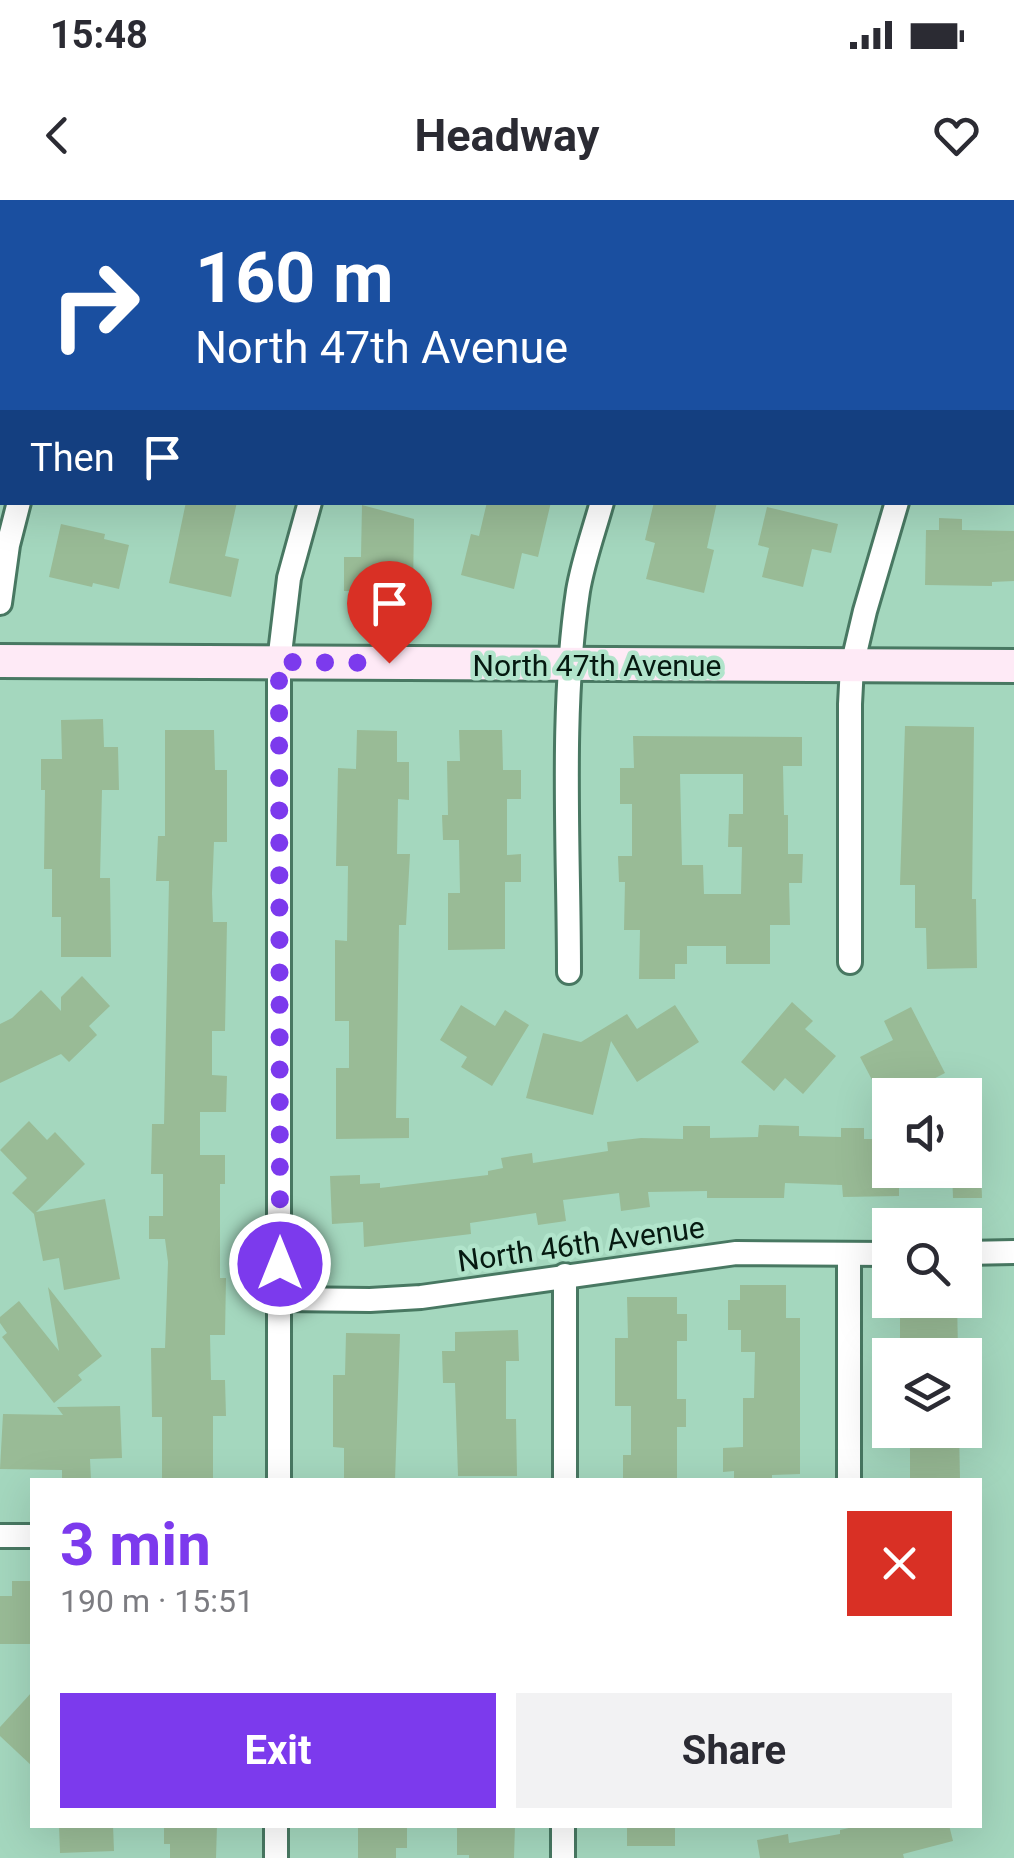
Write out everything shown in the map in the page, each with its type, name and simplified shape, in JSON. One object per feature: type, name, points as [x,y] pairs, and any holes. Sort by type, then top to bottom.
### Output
[{"type":"street","points":[[0,603],[18,505]]},
{"type":"street","points":[[279,1478],[279,662],[289,578],[309,505]]},
{"type":"street","points":[[569,972],[571,665],[579,585],[601,505]]},
{"type":"street","points":[[850,962],[852,666],[897,505]]},
{"type":"street","name":"North 47th Avenue","points":[[0,661],[1014,666]]},
{"type":"street","name":"North 46th Avenue","points":[[280,1298],[370,1300],[421,1296],[736,1252],[872,1254]]},
{"type":"street","points":[[982,1253],[1014,1252]]},
{"type":"street","points":[[849,1254],[849,1478]]},
{"type":"street","points":[[565,1478],[566,1274]]},
{"type":"street","points":[[0,1536],[30,1536]]},
{"type":"street","points":[[276,1828],[276,1858]]},
{"type":"street","points":[[563,1858],[564,1828]]},
{"type":"building","points":[[185,505],[236,505],[225,556],[239,559],[231,597],[169,583]]},
{"type":"building","points":[[362,505],[414,519],[413,592],[344,591],[344,557],[361,557]]},
{"type":"building","points":[[486,505],[550,505],[538,557],[522,553],[514,589],[461,575],[471,534],[479,536]]},
{"type":"building","points":[[653,505],[716,505],[707,548],[714,550],[704,593],[646,579],[655,543],[645,540]]},
{"type":"building","points":[[767,507],[838,524],[831,553],[812,549],[803,587],[762,577],[769,548],[758,545]]},
{"type":"building","points":[[939,518],[962,519],[962,530],[1014,531],[1014,581],[992,582],[992,586],[925,585],[926,530],[939,530]]},
{"type":"building","points":[[61,524],[105,534],[104,539],[129,545],[119,589],[49,577]]},
{"type":"building","points":[[103,719],[104,747],[118,747],[119,790],[102,790],[100,878],[110,878],[111,957],[61,957],[61,917],[52,917],[52,869],[44,869],[45,790],[41,790],[41,759],[62,759],[61,720]]},
{"type":"building","points":[[905,726],[974,727],[972,899],[976,899],[977,968],[927,969],[926,928],[915,928],[915,885],[900,885]]},
{"type":"building","points":[[165,730],[214,730],[215,770],[227,770],[227,842],[214,842],[213,922],[227,922],[225,1031],[212,1031],[212,1075],[227,1076],[226,1112],[200,1112],[200,1155],[225,1155],[225,1184],[220,1184],[220,1278],[226,1278],[225,1335],[210,1335],[211,1380],[225,1380],[226,1416],[213,1416],[213,1478],[162,1478],[162,1417],[152,1417],[151,1348],[165,1348],[168,1262],[165,1239],[149,1239],[149,1216],[163,1216],[163,1174],[151,1174],[152,1124],[164,1124],[169,881],[156,881],[158,836],[165,836]]},
{"type":"building","points":[[357,730],[397,731],[397,762],[409,762],[409,800],[398,799],[397,854],[410,854],[406,925],[399,925],[396,1118],[409,1118],[409,1138],[336,1139],[336,1068],[349,1068],[349,1021],[335,1021],[335,940],[347,941],[348,866],[336,866],[338,768],[356,769]]},
{"type":"building","points":[[459,730],[502,730],[503,770],[521,770],[521,799],[507,799],[507,855],[521,854],[521,882],[505,882],[505,949],[448,950],[448,893],[460,893],[459,840],[443,840],[442,815],[448,815],[447,761],[460,761]]},
{"type":"building","points":[[633,736],[802,737],[802,766],[783,766],[788,854],[803,854],[802,883],[789,883],[790,925],[770,925],[770,964],[726,964],[726,946],[687,946],[687,964],[675,964],[675,979],[639,979],[640,930],[624,930],[625,882],[619,882],[618,856],[632,856],[632,804],[620,804],[620,768],[634,768]],"holes":[[[680,774],[743,774],[743,814],[729,814],[728,847],[742,847],[741,894],[704,894],[703,865],[682,865]]]},
{"type":"building","points":[[82,976],[110,1006],[89,1026],[97,1035],[69,1062],[61,1054],[0,1083],[0,1024],[12,1018],[41,990],[61,1011],[61,997]]},
{"type":"building","points":[[792,1002],[813,1021],[805,1029],[836,1056],[803,1094],[785,1078],[774,1091],[741,1062]]},
{"type":"building","points":[[461,1005],[495,1026],[505,1010],[529,1025],[492,1086],[461,1067],[467,1057],[440,1040]]},
{"type":"building","points":[[675,1005],[699,1042],[637,1082],[611,1041],[593,1115],[526,1098],[543,1033],[581,1042],[627,1014],[637,1029]]},
{"type":"building","points":[[911,1007],[945,1073],[935,1078],[872,1080],[860,1057],[893,1040],[884,1021]]},
{"type":"building","points":[[29,1121],[47,1140],[55,1132],[85,1164],[36,1212],[105,1199],[120,1279],[64,1290],[59,1258],[43,1261],[34,1214],[12,1193],[27,1178],[0,1150]]},
{"type":"building","points":[[759,1125],[799,1126],[799,1136],[841,1137],[841,1128],[864,1128],[864,1139],[872,1139],[872,1188],[899,1188],[899,1196],[843,1197],[842,1185],[785,1183],[784,1198],[707,1198],[707,1191],[648,1192],[650,1207],[621,1211],[619,1193],[563,1200],[566,1221],[538,1225],[536,1213],[470,1223],[471,1234],[364,1247],[363,1222],[332,1224],[330,1176],[360,1175],[360,1184],[380,1183],[380,1188],[488,1175],[488,1171],[503,1168],[501,1158],[532,1153],[533,1163],[608,1151],[607,1142],[683,1139],[683,1126],[710,1126],[710,1138],[758,1137]]},
{"type":"building","points":[[953,1188],[982,1188],[982,1198],[953,1198]]},
{"type":"building","points":[[740,1285],[786,1285],[786,1318],[800,1318],[800,1474],[734,1478],[734,1471],[723,1472],[723,1448],[743,1447],[743,1398],[754,1398],[755,1352],[741,1352],[741,1330],[728,1330],[728,1300],[740,1300]]},
{"type":"building","points":[[48,1287],[102,1356],[78,1375],[82,1380],[54,1403],[2,1337],[7,1333],[0,1323],[0,1317],[19,1301],[59,1351]]},
{"type":"building","points":[[627,1297],[677,1297],[677,1314],[687,1314],[687,1341],[677,1341],[677,1399],[686,1399],[686,1427],[677,1427],[677,1478],[623,1478],[623,1455],[631,1455],[631,1406],[615,1406],[615,1338],[628,1338]]},
{"type":"building","points":[[900,1318],[957,1318],[958,1338],[900,1338]]},
{"type":"building","points":[[518,1330],[519,1361],[506,1361],[506,1419],[516,1419],[517,1476],[458,1476],[455,1383],[443,1383],[442,1351],[455,1351],[455,1332]]},
{"type":"building","points":[[346,1333],[400,1334],[395,1478],[344,1478],[344,1448],[333,1447],[333,1375],[345,1375]]},
{"type":"building","points":[[120,1406],[122,1458],[90,1459],[91,1478],[62,1478],[62,1470],[0,1469],[3,1414],[63,1415],[57,1407]]},
{"type":"building","points":[[910,1448],[959,1448],[960,1478],[910,1478]]},
{"type":"building","points":[[12,1581],[30,1581],[30,1644],[0,1644],[0,1596],[12,1596]]},
{"type":"building","points":[[30,1694],[30,1764],[0,1736],[0,1727]]},
{"type":"building","points":[[59,1828],[113,1828],[114,1851],[60,1853]]},
{"type":"building","points":[[164,1828],[217,1828],[216,1858],[170,1858],[170,1844],[164,1844]]},
{"type":"building","points":[[358,1828],[407,1828],[407,1848],[396,1848],[396,1858],[358,1858]]},
{"type":"building","points":[[457,1828],[515,1828],[514,1858],[457,1855]]},
{"type":"building","points":[[627,1828],[675,1828],[675,1846],[627,1846]]},
{"type":"building","points":[[950,1828],[953,1841],[903,1854],[904,1858],[760,1858],[757,1840],[788,1834],[789,1843],[840,1834],[840,1830]]},
{"type":"route","points":[[280,1264],[279,662],[389,663]]}]
